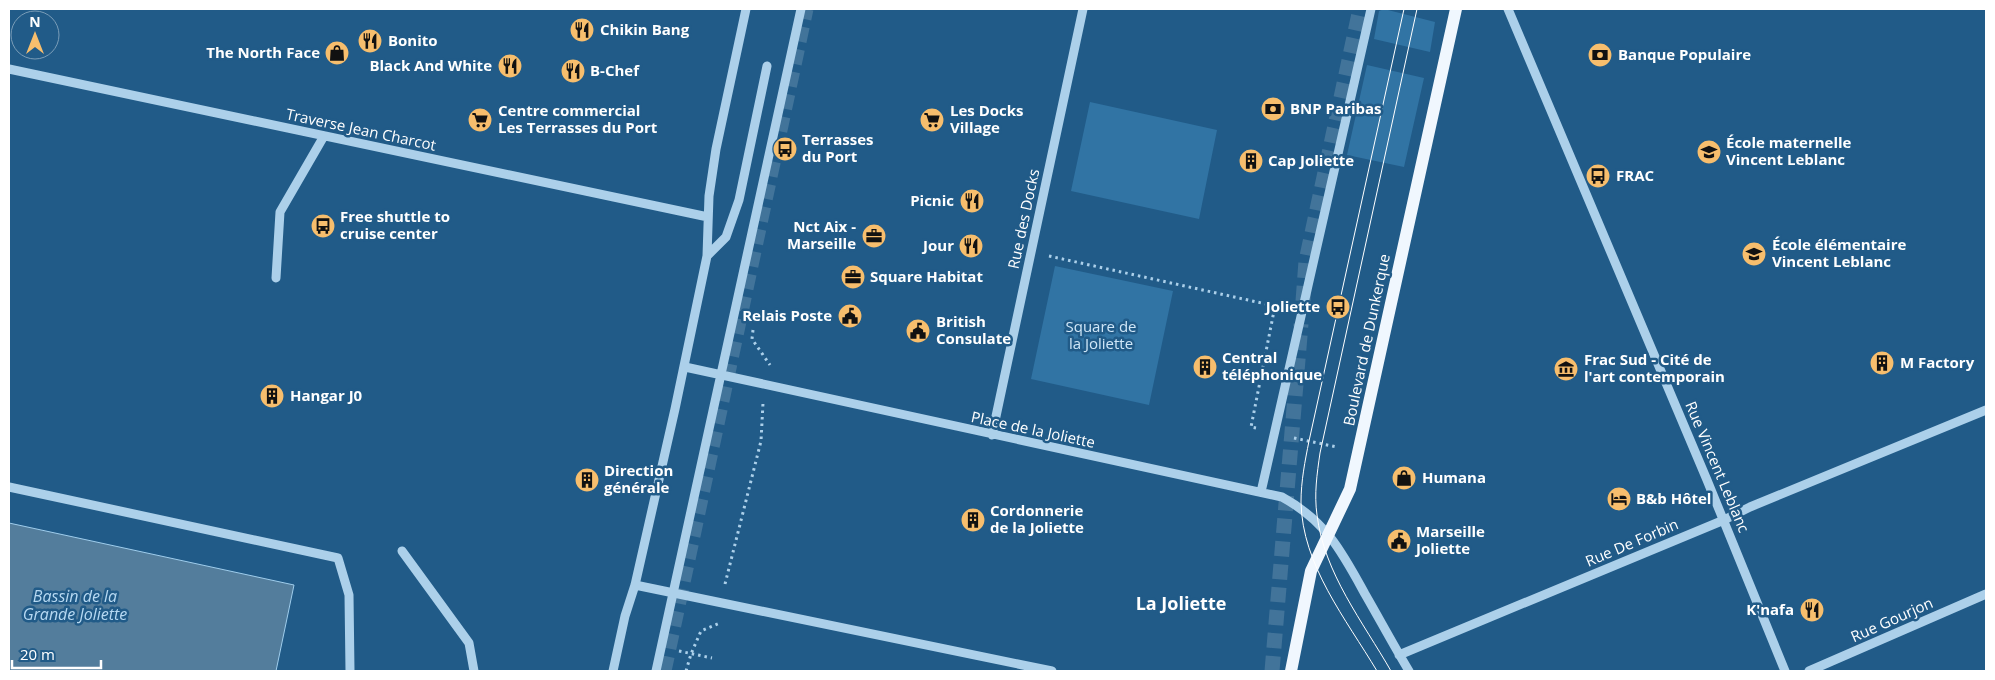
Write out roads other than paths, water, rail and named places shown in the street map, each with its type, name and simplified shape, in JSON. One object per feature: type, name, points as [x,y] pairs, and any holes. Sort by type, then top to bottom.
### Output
[{"type":"main road","name":"Boulevard de Dunkerque","points":[[1291,671],[1311,571],[1346,501],[1359,452],[1456,9]]},
{"type":"street","points":[[615,670],[625,616],[635,585],[685,367],[707,256],[708,217],[716,149],[746,9]]},
{"type":"street","points":[[656,671],[696,496],[720,374],[801,9]]},
{"type":"street","name":"Rue des Docks","points":[[992,435],[1083,9]]},
{"type":"street","points":[[1261,492],[1370,9]]},
{"type":"street","name":"Rue Vincent Leblanc","points":[[1508,9],[1724,520],[1785,671]]},
{"type":"street","points":[[707,256],[726,237],[739,200],[767,66]]},
{"type":"street","name":"Traverse Jean Charcot","points":[[9,68],[708,217]]},
{"type":"street","points":[[276,278],[280,212],[324,136]]},
{"type":"street","name":"Place de la Joliette","points":[[685,367],[1282,497],[1296,505],[1328,534],[1342,552],[1409,671]]},
{"type":"street","name":"Rue De Forbin","points":[[1399,655],[1986,410]]},
{"type":"street","points":[[9,487],[338,558],[349,595],[350,671]]},
{"type":"street","points":[[402,551],[469,643],[474,671]]},
{"type":"street","points":[[635,585],[1029,669],[1052,671]]},
{"type":"street","name":"Rue Gourjon","points":[[1809,671],[1986,594]]},
{"type":"water","name":"Bassin de la Grande Joliette","points":[[9,523],[294,585],[276,671],[9,671]]},
{"type":"tunnel","points":[[664,671],[806,9]]},
{"type":"tunnel","points":[[1303,301],[1306,261],[1360,9]]},
{"type":"tunnel","points":[[1272,671],[1301,324]]},
{"type":"tram line","points":[[1377,671],[1328,591],[1317,569],[1303,525],[1301,494],[1309,441],[1404,9]]},
{"type":"tram line","points":[[1391,671],[1336,577],[1321,536],[1316,507],[1316,492],[1320,453],[1417,9]]},
{"type":"place","name":"Chikin Bang","points":[[582,30]]},
{"type":"place","name":"Bonito","points":[[370,41]]},
{"type":"place","name":"The North Face","points":[[337,53]]},
{"type":"place","name":"Banque Populaire","points":[[1600,55]]},
{"type":"place","name":"Black And White","points":[[510,66]]},
{"type":"place","name":"B-Chef","points":[[573,71]]},
{"type":"place","name":"BNP Paribas","points":[[1273,109]]},
{"type":"place","name":"Centre commercial Les Terrasses du Port","points":[[480,120]]},
{"type":"place","name":"Les Docks Village","points":[[932,120]]},
{"type":"place","name":"Terrasses du Port","points":[[785,149]]},
{"type":"place","name":"École maternelle Vincent Leblanc","points":[[1709,152]]},
{"type":"place","name":"Cap Joliette","points":[[1251,161]]},
{"type":"place","name":"FRAC","points":[[1598,176]]},
{"type":"place","name":"Picnic","points":[[972,201]]},
{"type":"place","name":"Free shuttle to cruise center","points":[[323,226]]},
{"type":"place","name":"Nct Aix - Marseille","points":[[874,236]]},
{"type":"place","name":"Jour","points":[[971,246]]},
{"type":"place","name":"École élémentaire Vincent Leblanc","points":[[1754,254]]},
{"type":"place","name":"Square Habitat","points":[[853,277]]},
{"type":"place","name":"Joliette","points":[[1338,307]]},
{"type":"place","name":"Relais Poste","points":[[850,316]]},
{"type":"place","name":"British Consulate","points":[[918,331]]},
{"type":"place","name":"M Factory","points":[[1882,363]]},
{"type":"place","name":"Central téléphonique","points":[[1205,367]]},
{"type":"place","name":"Frac Sud - Cité de l'art contemporain","points":[[1566,369]]},
{"type":"place","name":"Hangar J0","points":[[272,396]]},
{"type":"place","name":"Humana","points":[[1404,478]]},
{"type":"place","name":"Direction générale","points":[[587,480]]},
{"type":"place","name":"B&b Hôtel","points":[[1619,499]]},
{"type":"place","name":"Cordonnerie de la Joliette","points":[[973,520]]},
{"type":"place","name":"Marseille Joliette","points":[[1399,541]]},
{"type":"place","name":"K'nafa","points":[[1812,610]]},
{"type":"district","name":"La Joliette","points":[[1181,604]]},
{"type":"park label","name":"Square de la Joliette","points":[[1101,336]]}]
